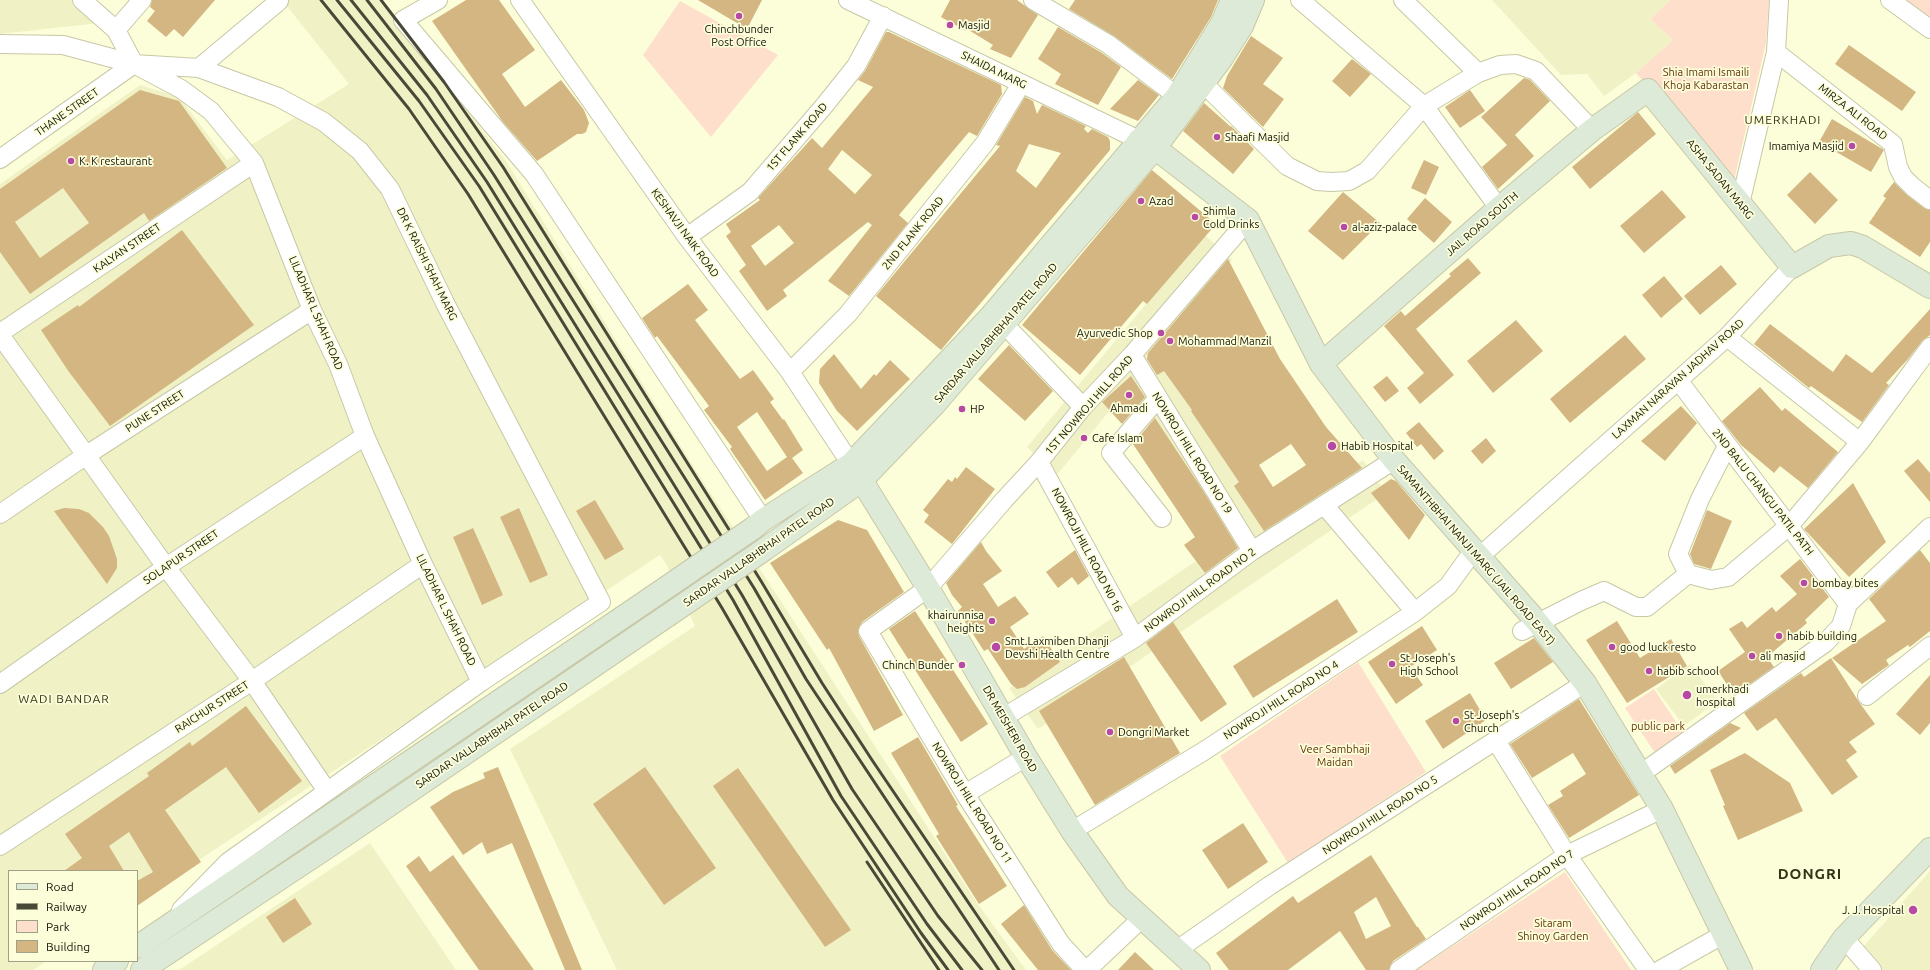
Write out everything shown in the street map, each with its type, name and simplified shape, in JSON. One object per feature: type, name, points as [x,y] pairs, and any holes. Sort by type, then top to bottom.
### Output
[{"type":"street","points":[[82,0],[116,30],[134,64]]},
{"type":"street","points":[[116,30],[142,0]]},
{"type":"street","points":[[438,0],[402,20],[534,174],[758,525]]},
{"type":"street","name":"KESHAVJI NAIK ROAD","points":[[520,0],[687,237],[790,372],[857,472]]},
{"type":"street","name":"SHAIDA MARG","points":[[848,0],[1147,144]]},
{"type":"street","points":[[1033,0],[1108,44],[1177,96]]},
{"type":"street","name":"SARDAR VALLABHBHAI PATEL ROAD","points":[[1147,144],[1177,96],[1196,81],[1232,0]]},
{"type":"street","name":"SARDAR VALLABHBHAI PATEL ROAD","points":[[148,966],[329,846],[765,549],[934,405],[997,320],[1147,144],[1196,81],[1242,26],[1253,0]]},
{"type":"street","points":[[1300,0],[1424,106],[1499,208]]},
{"type":"street","points":[[1403,0],[1478,73]]},
{"type":"street","points":[[1740,204],[1776,52],[1779,0]]},
{"type":"street","points":[[1890,0],[1930,29]]},
{"type":"street","points":[[199,68],[279,1]]},
{"type":"street","name":"1ST FLANK ROAD","points":[[687,237],[750,192],[824,106],[856,66],[883,16]]},
{"type":"street","points":[[0,44],[63,45],[134,64]]},
{"type":"street","name":"MIRZA ALI ROAD","points":[[1776,52],[1893,144],[1898,167],[1903,177],[1930,200]]},
{"type":"street","name":"DR K RAISHI SHAH MARG","points":[[134,64],[199,68],[278,97],[324,122],[360,151],[390,189],[445,303],[601,602],[481,682]]},
{"type":"street","name":"THANE STREET","points":[[0,159],[134,64]]},
{"type":"street","name":"LILADHAR L SHAH ROAD","points":[[134,64],[181,89],[211,110],[254,163],[312,310],[338,364],[366,436],[423,564],[481,682]]},
{"type":"street","points":[[1196,81],[1287,166],[1317,180],[1349,181],[1367,172],[1424,106],[1478,73],[1500,65],[1516,64],[1536,71],[1592,130]]},
{"type":"street","name":"2ND FLANK ROAD","points":[[790,372],[848,314],[863,296],[985,143],[1021,84]]},
{"type":"street","name":"ASHA SADAN MARG","points":[[1648,90],[1792,267]]},
{"type":"street","name":"JAIL ROAD SOUTH","points":[[1321,364],[1499,208],[1592,130],[1648,90]]},
{"type":"street","name":"SAMANTHBHAI NANJI MARG (JAIL ROAD EAST)","points":[[1147,144],[1248,220],[1321,364],[1394,460],[1477,554],[1530,627],[1585,683],[1642,773],[1662,809],[1742,969]]},
{"type":"street","name":"KALYAN STREET","points":[[0,334],[254,163]]},
{"type":"street","name":"1ST NOWROJI HILL ROAD","points":[[868,631],[928,588],[1004,500],[1040,462],[1083,407],[1132,355],[1248,220]]},
{"type":"street","name":"LAXMAN NARAYAN JADHAV ROAD","points":[[1477,554],[1726,337],[1792,267],[1829,246],[1851,243],[1863,247],[1930,287]]},
{"type":"street","name":"PUNE STREET","points":[[0,514],[85,456],[312,310]]},
{"type":"street","points":[[997,320],[1083,407]]},
{"type":"street","points":[[0,334],[85,456],[252,681],[327,791]]},
{"type":"street","points":[[1726,337],[1860,442]]},
{"type":"street","points":[[1726,446],[1700,499],[1678,554],[1688,574],[1711,580],[1728,577],[1790,525],[1860,442],[1930,347]]},
{"type":"street","name":"NOWROJI HILL ROAD NO 19","points":[[1132,355],[1252,551]]},
{"type":"street","name":"2ND BALU CHANGU PATIL PATH","points":[[1678,380],[1726,446],[1790,525],[1848,604]]},
{"type":"street","points":[[1158,398],[1111,453],[1162,518]]},
{"type":"street","name":"SOLAPUR STREET","points":[[0,684],[166,567],[366,436]]},
{"type":"street","name":"NOWROJI HILL ROAD NO 2","points":[[1004,717],[1135,638],[1252,551],[1325,506],[1394,460]]},
{"type":"street","name":"NOWROJI HILL ROAD N0 16","points":[[1040,462],[1135,638]]},
{"type":"street","name":"SARDAR VALLABHBHAI PATEL ROAD","points":[[139,945],[758,525],[857,472]]},
{"type":"street","name":"DR MEISHERI ROAD","points":[[857,472],[928,588],[1026,757],[1072,831],[1118,896],[1199,970]]},
{"type":"street","points":[[1325,506],[1415,612]]},
{"type":"street","points":[[1642,773],[1826,643],[1841,626],[1848,604],[1930,528]]},
{"type":"street","name":"NOWROJI HILL ROAD NO 4","points":[[1072,831],[1204,751],[1415,612],[1448,586],[1477,554]]},
{"type":"street","name":"RAICHUR STREET","points":[[0,846],[252,681],[423,564]]},
{"type":"street","points":[[1530,627],[1604,591],[1636,607],[1647,607],[1688,574]]},
{"type":"street","name":"NOWROJI HILL ROAD NO 11","points":[[868,631],[965,794],[1061,944],[1086,970]]},
{"type":"street","points":[[1867,696],[1930,646]]},
{"type":"street","points":[[167,926],[212,877],[228,862],[481,682]]},
{"type":"street","name":"NOWROJI HILL ROAD NO 5","points":[[1177,950],[1269,886],[1585,683]]},
{"type":"street","points":[[1496,741],[1567,855],[1648,970]]},
{"type":"street","points":[[965,794],[1026,757]]},
{"type":"street","name":"NOWROJI HILL ROAD NO 7","points":[[1399,970],[1567,855],[1662,809]]},
{"type":"street","points":[[1822,970],[1844,938],[1930,849]]},
{"type":"street","points":[[1086,970],[1142,918]]},
{"type":"street","points":[[1660,970],[1724,934]]},
{"type":"street","points":[[1844,938],[1872,970]]},
{"type":"street","points":[[139,945],[148,966]]},
{"type":"street","points":[[104,970],[116,962]]},
{"type":"shaded area","points":[[0,0],[73,0],[100,23],[0,34]]},
{"type":"shaded area","points":[[282,0],[378,0],[409,36],[506,161],[693,466],[977,903],[1026,970],[617,970],[510,749],[695,626],[666,564],[660,555],[138,900],[138,870],[8,870],[8,962],[45,962],[33,970],[0,970],[0,184],[140,85],[179,97],[227,160],[349,84]]},
{"type":"shaded area","points":[[1492,0],[1670,0],[1650,19],[1673,40],[1636,73],[1604,96],[1587,74],[1561,75]]},
{"type":"shaded area","points":[[1204,234],[1232,260],[1156,353],[1269,522],[1363,460],[1386,493],[1038,729],[1009,688],[1227,540],[1125,392],[1056,476],[1027,447]]},
{"type":"shaded area","name":"umerkhadi hospital","points":[[1690,664],[1718,701],[1684,726],[1656,689]]},
{"type":"shaded area","points":[[370,843],[456,970],[179,970]]},
{"type":"shaded area","name":"J. J. Hospital","points":[[1930,871],[1930,970],[1879,970],[1862,948]]},
{"type":"green space","name":"Shia Imami Ismaili Khoja Kabarastan","points":[[1670,0],[1769,0],[1766,43],[1732,189],[1636,73],[1673,40],[1650,19]]},
{"type":"green space","points":[[1905,0],[1930,0],[1930,17],[1916,9]]},
{"type":"green space","points":[[680,1],[778,55],[711,137],[643,55]]},
{"type":"green space","name":"Veer Sambhaji Maidan","points":[[1358,662],[1426,772],[1288,863],[1220,756]]},
{"type":"green space","name":"public park","points":[[1654,689],[1684,734],[1655,753],[1625,708]]},
{"type":"green space","name":"Sitaram Shinoy Garden","points":[[1565,872],[1631,970],[1416,970]]},
{"type":"building","points":[[152,0],[215,0],[183,37],[174,29],[166,37],[147,21],[155,11],[150,7]]},
{"type":"building","points":[[466,0],[499,0],[535,50],[502,74],[525,107],[561,80],[584,110],[589,123],[586,132],[577,134],[537,161],[503,122],[432,21]]},
{"type":"building","name":"Chinchbunder Post Office","points":[[698,0],[762,0],[747,29]]},
{"type":"building","points":[[950,0],[1017,0],[1038,15],[1011,58],[990,49],[993,45],[967,29],[966,31],[941,17]]},
{"type":"building","points":[[1075,0],[1218,0],[1211,17],[1172,79],[1114,36],[1069,9]]},
{"type":"building","points":[[1058,27],[1102,53],[1121,67],[1098,105],[1055,84],[1061,74],[1038,59]]},
{"type":"building","points":[[886,32],[889,32],[1001,85],[1002,94],[977,136],[969,132],[899,215],[908,223],[849,296],[828,281],[872,225],[868,222],[783,290],[787,296],[767,311],[739,271],[746,265],[726,236],[731,232],[726,224],[760,200],[758,198],[812,138],[822,148],[873,87],[858,80],[865,71]],"holes":[[[842,150],[872,175],[855,194],[828,169]],[[779,225],[794,243],[765,266],[751,246]]]},
{"type":"building","points":[[1251,36],[1283,58],[1263,84],[1284,99],[1263,127],[1223,88],[1227,76]]},
{"type":"building","points":[[1849,45],[1916,92],[1902,111],[1835,64]]},
{"type":"building","points":[[1352,59],[1371,74],[1350,97],[1332,81]]},
{"type":"building","points":[[1524,78],[1530,80],[1550,101],[1515,135],[1534,156],[1498,189],[1482,167],[1507,145],[1481,117]]},
{"type":"building","points":[[1138,80],[1159,95],[1138,121],[1110,109]]},
{"type":"building","points":[[140,90],[179,101],[227,168],[149,221],[144,213],[30,294],[0,252],[0,189]],"holes":[[[63,188],[89,223],[40,258],[15,222]]]},
{"type":"building","points":[[1470,90],[1485,111],[1460,128],[1445,107]]},
{"type":"building","points":[[1025,97],[1033,101],[1037,114],[1042,105],[1086,126],[1084,129],[1088,133],[1092,129],[1108,137],[1110,141],[1110,150],[941,350],[876,296],[1000,146],[996,145]],"holes":[[[1029,144],[1061,153],[1036,188],[1016,171]]]},
{"type":"building","name":"Shaafi Masjid","points":[[1204,103],[1231,126],[1254,149],[1233,174],[1183,131]]},
{"type":"building","points":[[1638,112],[1656,134],[1590,189],[1572,167]]},
{"type":"building","name":"Imamiya Masjid","points":[[1832,119],[1884,150],[1871,172],[1819,142]]},
{"type":"building","points":[[1424,160],[1439,167],[1426,195],[1411,188]]},
{"type":"building","points":[[1152,170],[1216,224],[1147,304],[1143,301],[1080,375],[1022,325]]},
{"type":"building","points":[[1810,172],[1838,200],[1815,224],[1787,195]]},
{"type":"building","points":[[1894,182],[1907,195],[1924,208],[1930,210],[1930,242],[1920,257],[1869,223],[1886,198],[1883,196]]},
{"type":"building","points":[[1662,190],[1686,217],[1644,253],[1620,226]]},
{"type":"building","name":"al-aziz-palace","points":[[1343,192],[1380,223],[1343,260],[1308,231]]},
{"type":"building","points":[[1425,198],[1452,222],[1434,243],[1407,219]]},
{"type":"building","points":[[182,230],[254,325],[110,426],[69,372],[41,330],[78,305],[79,307]]},
{"type":"building","points":[[1468,258],[1481,273],[1416,329],[1454,375],[1420,404],[1407,388],[1424,373],[1384,326],[1401,311],[1405,316],[1451,276],[1449,274]]},
{"type":"building","points":[[1228,259],[1280,359],[1326,427],[1362,468],[1264,531],[1234,486],[1239,482],[1191,411],[1192,410],[1164,371],[1157,375],[1147,359],[1148,353]],"holes":[[[1291,444],[1306,465],[1273,487],[1259,465]]]},
{"type":"building","points":[[1721,265],[1737,284],[1700,315],[1684,296]]},
{"type":"building","points":[[1664,276],[1683,299],[1661,318],[1642,295]]},
{"type":"building","points":[[688,284],[708,310],[695,320],[740,379],[753,370],[774,399],[770,402],[783,420],[784,419],[803,450],[792,458],[803,473],[765,500],[730,449],[732,447],[704,410],[709,406],[657,336],[655,338],[642,318]],"holes":[[[757,412],[787,457],[767,471],[737,427]]]},
{"type":"building","points":[[1930,309],[1930,335],[1922,341],[1886,383],[1889,385],[1862,422],[1811,386],[1809,388],[1754,344],[1770,324],[1833,372],[1846,354],[1872,373]]},
{"type":"building","points":[[1516,320],[1543,351],[1493,393],[1467,361]]},
{"type":"building","points":[[1625,335],[1646,359],[1570,423],[1550,399]]},
{"type":"building","points":[[1009,345],[1053,391],[1025,421],[978,379]]},
{"type":"building","points":[[834,354],[861,389],[874,374],[876,376],[890,360],[910,379],[857,431],[837,411],[819,383],[820,369]]},
{"type":"building","points":[[1131,376],[1145,397],[1122,424],[1102,402]]},
{"type":"building","points":[[1387,376],[1399,391],[1385,402],[1373,387]]},
{"type":"building","points":[[1760,387],[1782,411],[1785,408],[1838,452],[1808,488],[1780,466],[1774,473],[1741,445],[1722,421]]},
{"type":"building","points":[[1681,406],[1697,423],[1665,461],[1641,441]]},
{"type":"building","points":[[1155,418],[1202,489],[1238,548],[1205,573],[1184,545],[1195,537],[1133,444]]},
{"type":"building","points":[[1419,422],[1444,451],[1434,460],[1421,444],[1417,447],[1406,433]]},
{"type":"building","points":[[1486,438],[1496,451],[1482,464],[1471,451]]},
{"type":"building","points":[[1918,459],[1930,473],[1930,502],[1904,471]]},
{"type":"building","points":[[966,467],[995,489],[952,544],[924,522],[929,515],[923,510],[948,479],[952,482],[955,477],[957,479]]},
{"type":"building","points":[[1391,479],[1396,481],[1425,515],[1409,540],[1371,493]]},
{"type":"building","points":[[1853,483],[1886,542],[1849,577],[1804,529]]},
{"type":"building","points":[[595,500],[624,549],[605,560],[576,511]]},
{"type":"building","points":[[64,508],[79,509],[89,513],[103,527],[109,536],[117,559],[117,568],[107,584],[54,511]]},
{"type":"building","points":[[519,508],[548,575],[530,583],[500,517]]},
{"type":"building","points":[[1707,510],[1732,521],[1711,569],[1694,564],[1690,554]]},
{"type":"building","points":[[838,520],[867,530],[904,592],[862,622],[858,630],[859,636],[903,715],[874,731],[829,648],[827,650],[770,563]]},
{"type":"building","points":[[473,528],[503,595],[482,605],[453,537]]},
{"type":"building","name":"khairunnisa heights","points":[[981,542],[986,551],[1002,571],[983,584],[998,607],[1015,596],[1029,614],[1010,627],[1024,649],[1043,636],[1060,662],[1025,687],[1017,689],[1011,684],[988,649],[984,651],[958,611],[962,607],[952,595],[946,583]]},
{"type":"building","points":[[1075,550],[1089,576],[1078,585],[1072,577],[1058,588],[1046,572]]},
{"type":"building","points":[[1920,550],[1930,563],[1930,631],[1910,647],[1908,645],[1886,660],[1889,665],[1862,684],[1832,658],[1886,621],[1869,599]]},
{"type":"building","points":[[1800,559],[1829,597],[1805,620],[1807,623],[1767,657],[1774,667],[1734,695],[1718,671],[1745,652],[1729,629],[1742,621],[1747,628],[1772,607],[1776,612],[1797,594],[1780,576]]},
{"type":"building","points":[[1337,599],[1358,632],[1253,698],[1233,666]]},
{"type":"building","points":[[915,611],[988,724],[961,742],[889,629]]},
{"type":"building","points":[[1617,621],[1640,658],[1671,639],[1687,666],[1627,703],[1586,640]]},
{"type":"building","points":[[1173,622],[1227,704],[1201,722],[1146,643]]},
{"type":"building","name":"St Joseph's High School","points":[[1422,626],[1437,650],[1410,667],[1423,685],[1396,704],[1368,662]]},
{"type":"building","points":[[1534,638],[1553,662],[1511,689],[1494,663]]},
{"type":"building","name":"Dongri Market","points":[[1124,657],[1180,753],[1095,805],[1039,711]]},
{"type":"building","points":[[1831,658],[1875,724],[1849,742],[1857,752],[1846,760],[1858,777],[1832,795],[1776,718],[1757,731],[1744,713],[1801,673],[1804,677]]},
{"type":"building","points":[[1930,675],[1930,723],[1920,735],[1896,714]]},
{"type":"building","name":"St Joseph's Church","points":[[1470,693],[1486,720],[1443,749],[1425,721]]},
{"type":"building","points":[[1579,699],[1639,795],[1569,838],[1548,805],[1563,796],[1560,791],[1586,774],[1573,753],[1532,778],[1510,744]]},
{"type":"building","points":[[246,706],[302,781],[259,813],[226,767],[165,810],[201,862],[138,905],[138,880],[153,872],[129,832],[109,846],[123,870],[65,870],[82,858],[65,834],[149,776],[147,773],[190,742],[192,746]]},
{"type":"building","points":[[1730,723],[1741,728],[1675,774],[1670,766]]},
{"type":"building","points":[[918,737],[958,805],[956,806],[1007,886],[979,904],[936,836],[939,834],[891,753]]},
{"type":"building","points":[[1745,753],[1790,783],[1803,811],[1738,840],[1723,806],[1725,805],[1710,770]]},
{"type":"building","points":[[498,767],[582,970],[565,970],[512,843],[487,854],[482,842],[463,855],[430,807],[453,792],[485,778],[483,773]]},
{"type":"building","points":[[645,767],[716,868],[664,905],[593,804]]},
{"type":"building","points":[[738,768],[851,930],[825,947],[713,786]]},
{"type":"building","points":[[1243,823],[1268,862],[1228,889],[1202,850]]},
{"type":"building","points":[[453,855],[534,970],[479,970],[406,866],[419,856],[430,872]]},
{"type":"building","points":[[1371,855],[1426,939],[1393,961],[1389,970],[1366,970],[1340,931],[1288,970],[1229,970],[1216,953],[1293,896],[1298,903]],"holes":[[[1376,897],[1391,926],[1366,939],[1354,912]]]},
{"type":"building","points":[[295,898],[312,924],[283,943],[266,917]]},
{"type":"building","points":[[1024,905],[1052,950],[1071,970],[1038,970],[1001,924]]},
{"type":"building","points":[[1135,952],[1154,970],[1118,970]]},
{"type":"railway","points":[[321,0],[409,109],[468,194],[722,608],[833,800],[921,933],[948,970]]},
{"type":"railway","points":[[337,0],[419,101],[479,186],[733,600],[841,796],[927,924],[962,970]]},
{"type":"railway","points":[[351,0],[427,95],[487,182],[742,595],[852,789],[938,916],[982,970]]},
{"type":"railway","points":[[367,0],[436,89],[494,175],[754,588],[806,679],[999,970]]},
{"type":"railway","points":[[381,0],[444,82],[503,167],[761,581],[822,683],[872,760],[1014,970]]},
{"type":"railway","points":[[867,862],[939,970]]},
{"type":"place","name":"Chinchbunder Post Office","points":[[739,16]]},
{"type":"place","name":"Masjid","points":[[950,25]]},
{"type":"place","name":"Shaafi Masjid","points":[[1217,137]]},
{"type":"place","name":"Imamiya Masjid","points":[[1852,146]]},
{"type":"place","name":"K. K restaurant","points":[[71,161]]},
{"type":"place","name":"Azad","points":[[1141,201]]},
{"type":"place","name":"Shimla Cold Drinks","points":[[1195,217]]},
{"type":"place","name":"al-aziz-palace","points":[[1344,227]]},
{"type":"place","name":"Ayurvedic Shop","points":[[1161,333]]},
{"type":"place","name":"Mohammad Manzil","points":[[1170,341]]},
{"type":"place","name":"Ahmadi","points":[[1129,395]]},
{"type":"place","name":"HP","points":[[962,409]]},
{"type":"place","name":"Cafe Islam","points":[[1084,438]]},
{"type":"place","name":"Habib Hospital","points":[[1332,446]]},
{"type":"place","name":"bombay bites","points":[[1804,583]]},
{"type":"place","name":"khairunnisa heights","points":[[992,621]]},
{"type":"place","name":"habib building","points":[[1779,636]]},
{"type":"place","name":"Smt.Laxmiben Dhanji Devshi Health Centre","points":[[996,647]]},
{"type":"place","name":"good luck resto","points":[[1612,647]]},
{"type":"place","name":"ali masjid","points":[[1752,656]]},
{"type":"place","name":"St Joseph's High School","points":[[1392,664]]},
{"type":"place","name":"Chinch Bunder","points":[[962,665]]},
{"type":"place","name":"habib school","points":[[1649,671]]},
{"type":"place","name":"umerkhadi hospital","points":[[1687,695]]},
{"type":"place","name":"St Joseph's Church","points":[[1456,721]]},
{"type":"place","name":"Dongri Market","points":[[1110,732]]},
{"type":"place","name":"J. J. Hospital","points":[[1913,910]]},
{"type":"district","name":"UMERKHADI","points":[[1783,120]]},
{"type":"district","name":"WADI BANDAR","points":[[64,699]]},
{"type":"district","name":"DONGRI","points":[[1810,874]]}]
